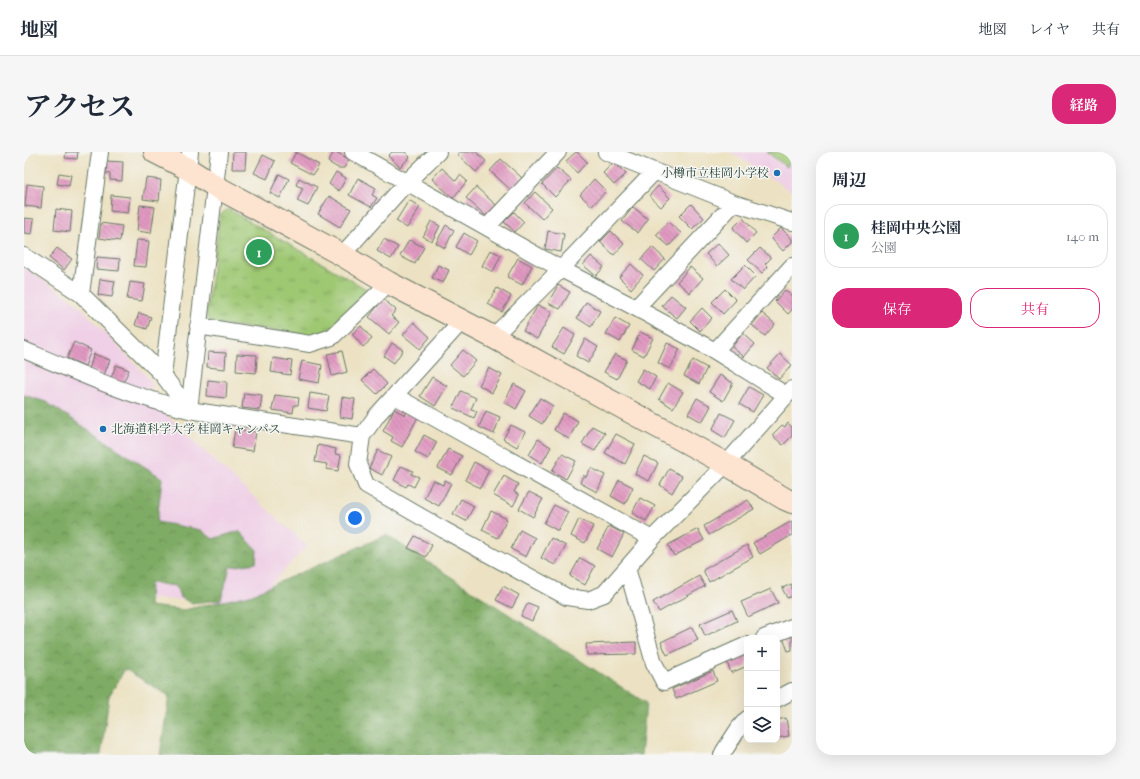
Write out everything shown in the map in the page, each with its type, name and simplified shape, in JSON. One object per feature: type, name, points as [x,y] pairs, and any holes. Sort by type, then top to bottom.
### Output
[{"type":"street","points":[[81,294],[100,152]]},
{"type":"street","points":[[155,152],[189,161],[215,186],[342,255],[389,283],[493,337],[726,464],[792,502]]},
{"type":"street","points":[[189,410],[218,152]]},
{"type":"street","points":[[353,152],[561,269],[636,308],[789,392],[726,464],[652,539],[604,594],[588,600],[566,597],[366,485],[358,464],[362,436],[377,415],[462,321]]},
{"type":"street","points":[[342,255],[406,182],[438,152]]},
{"type":"street","points":[[487,227],[558,152]]},
{"type":"street","points":[[606,152],[734,203],[792,222]]},
{"type":"street","points":[[163,375],[189,161]]},
{"type":"street","points":[[493,337],[655,171]]},
{"type":"street","points":[[636,308],[734,203]]},
{"type":"street","points":[[24,256],[81,294],[163,375],[189,410]]},
{"type":"street","points":[[715,351],[792,266]]},
{"type":"street","points":[[198,326],[310,344],[332,338],[389,283]]},
{"type":"street","points":[[24,350],[88,377],[165,404],[189,410],[362,436]]},
{"type":"street","points":[[395,396],[652,539]]},
{"type":"street","points":[[627,568],[654,664],[664,682],[744,646]]},
{"type":"street","points":[[772,635],[792,627]]},
{"type":"street","points":[[780,697],[792,691]]},
{"type":"street","points":[[722,755],[744,722]]},
{"type":"shaded area","name":"小樽市立桂岡小学校","points":[[730,152],[792,152],[792,192],[732,153]]},
{"type":"shaded area","name":"北海道科学大学 桂岡キャンパス","points":[[24,267],[77,303],[152,382],[150,399],[307,546],[252,604],[140,598],[24,614]]},
{"type":"green space","points":[[767,152],[792,152],[792,154],[787,167]]},
{"type":"green space","points":[[228,209],[368,290],[332,328],[322,333],[310,335],[212,323],[206,316],[220,215]]},
{"type":"green space","points":[[24,395],[46,402],[162,478],[157,522],[201,530],[213,539],[239,531],[257,550],[256,563],[230,567],[221,600],[191,603],[180,597],[176,586],[150,583],[149,606],[184,610],[250,595],[386,535],[646,703],[641,755],[160,755],[169,696],[125,669],[109,696],[101,755],[24,755]]},
{"type":"building","points":[[66,152],[78,152],[77,159],[65,158]]},
{"type":"building","points":[[233,152],[246,152],[245,169],[232,169]]},
{"type":"building","points":[[296,152],[319,165],[313,175],[290,163]]},
{"type":"building","points":[[334,152],[349,159],[344,168],[338,168],[328,162]]},
{"type":"building","points":[[392,152],[405,152],[410,157],[400,167],[388,156]]},
{"type":"building","points":[[459,152],[476,152],[486,161],[476,172],[457,154]]},
{"type":"building","points":[[576,152],[587,162],[577,173],[566,161]]},
{"type":"building","points":[[263,155],[275,161],[267,179],[254,173]]},
{"type":"building","points":[[501,159],[522,178],[511,190],[490,171]]},
{"type":"building","points":[[106,161],[123,162],[122,181],[110,180],[110,174],[106,173]]},
{"type":"building","points":[[614,162],[626,174],[614,185],[603,173]]},
{"type":"building","points":[[442,168],[456,181],[460,175],[467,181],[453,198],[432,179]]},
{"type":"building","points":[[557,168],[571,180],[555,197],[542,184]]},
{"type":"building","points":[[336,172],[346,178],[339,191],[329,184]]},
{"type":"building","points":[[59,173],[71,175],[69,186],[57,184]]},
{"type":"building","points":[[279,174],[289,179],[280,198],[270,193]]},
{"type":"building","points":[[146,178],[161,180],[159,201],[143,199]]},
{"type":"building","points":[[299,178],[317,187],[308,206],[297,201],[303,188],[296,185]]},
{"type":"building","points":[[358,178],[376,188],[372,195],[377,198],[371,207],[349,195]]},
{"type":"building","points":[[594,179],[606,191],[592,206],[580,195]]},
{"type":"building","points":[[27,184],[43,186],[41,208],[25,206]]},
{"type":"building","points":[[658,186],[670,198],[661,207],[649,196]]},
{"type":"building","points":[[476,187],[496,205],[486,216],[466,198]]},
{"type":"building","points":[[535,192],[552,208],[542,219],[525,203]]},
{"type":"building","points":[[111,195],[130,197],[128,213],[110,211]]},
{"type":"building","points":[[329,196],[351,209],[340,227],[318,214]]},
{"type":"building","points":[[409,200],[420,207],[407,228],[396,221]]},
{"type":"building","points":[[691,204],[704,218],[692,229],[679,216]]},
{"type":"building","points":[[140,205],[155,207],[151,233],[137,231]]},
{"type":"building","points":[[633,207],[648,219],[638,233],[622,221]]},
{"type":"building","points":[[56,209],[72,211],[70,232],[54,230]]},
{"type":"building","points":[[514,212],[524,222],[515,232],[504,222]]},
{"type":"building","points":[[24,218],[34,219],[32,234],[24,233]]},
{"type":"building","points":[[743,218],[756,233],[746,243],[733,228]]},
{"type":"building","points":[[431,221],[440,226],[432,241],[423,237]]},
{"type":"building","points":[[668,222],[681,233],[669,246],[656,235]]},
{"type":"building","points":[[101,223],[122,226],[120,241],[99,238]]},
{"type":"building","points":[[446,225],[454,230],[445,248],[436,243]]},
{"type":"building","points":[[781,228],[792,239],[792,242],[783,251],[771,238]]},
{"type":"building","points":[[548,231],[564,234],[561,252],[545,249]]},
{"type":"building","points":[[611,231],[624,244],[614,255],[600,242]]},
{"type":"building","points":[[464,233],[477,241],[469,255],[456,247]]},
{"type":"building","points":[[384,239],[398,247],[391,259],[377,251]]},
{"type":"building","points":[[137,240],[149,241],[146,267],[134,266]]},
{"type":"building","points":[[409,240],[424,247],[415,264],[400,256]]},
{"type":"building","points":[[718,243],[729,255],[717,266],[706,254]]},
{"type":"building","points":[[652,247],[665,259],[654,271],[641,259]]},
{"type":"building","points":[[57,248],[72,259],[64,270],[49,258]]},
{"type":"building","points":[[760,248],[771,258],[765,264],[768,267],[762,273],[748,260]]},
{"type":"building","points":[[490,250],[501,255],[493,272],[482,266]]},
{"type":"building","points":[[591,256],[604,267],[596,276],[583,265]]},
{"type":"building","points":[[97,257],[120,259],[119,271],[96,269]]},
{"type":"building","points":[[518,258],[532,266],[522,285],[507,277]]},
{"type":"building","points":[[631,264],[643,275],[631,289],[619,277]]},
{"type":"building","points":[[438,265],[449,270],[443,283],[432,278]]},
{"type":"building","points":[[745,265],[756,276],[743,290],[731,279]]},
{"type":"building","points":[[690,267],[703,278],[690,293],[677,282]]},
{"type":"building","points":[[100,279],[115,281],[112,297],[98,295]]},
{"type":"building","points":[[130,282],[145,284],[142,301],[127,299]]},
{"type":"building","points":[[558,285],[570,292],[560,309],[548,303]]},
{"type":"building","points":[[497,288],[511,296],[502,312],[488,304]]},
{"type":"building","points":[[725,289],[736,300],[723,314],[712,302]]},
{"type":"building","points":[[785,290],[792,296],[792,310],[788,314],[775,301]]},
{"type":"building","points":[[671,295],[686,307],[677,318],[662,306]]},
{"type":"building","points":[[383,299],[396,310],[391,316],[399,322],[389,334],[369,317]]},
{"type":"building","points":[[586,302],[600,311],[591,327],[577,318]]},
{"type":"building","points":[[538,305],[552,312],[537,339],[523,331]]},
{"type":"building","points":[[702,308],[712,318],[700,331],[690,321]]},
{"type":"building","points":[[139,313],[151,317],[147,329],[135,325]]},
{"type":"building","points":[[762,313],[775,324],[765,336],[752,325]]},
{"type":"building","points":[[615,318],[629,326],[620,342],[606,334]]},
{"type":"building","points":[[414,322],[430,337],[420,349],[403,335]]},
{"type":"building","points":[[361,326],[372,339],[363,347],[352,334]]},
{"type":"building","points":[[564,328],[575,335],[564,354],[552,347]]},
{"type":"building","points":[[640,332],[653,338],[644,356],[632,350]]},
{"type":"building","points":[[743,333],[755,344],[744,357],[732,347]]},
{"type":"building","points":[[585,339],[598,347],[588,363],[576,356]]},
{"type":"building","points":[[74,342],[91,350],[85,366],[67,358]]},
{"type":"building","points":[[392,343],[403,350],[394,363],[384,356]]},
{"type":"building","points":[[667,343],[680,349],[670,369],[658,363]]},
{"type":"building","points":[[463,350],[476,361],[463,376],[450,365]]},
{"type":"building","points":[[342,351],[347,372],[332,376],[327,354]]},
{"type":"building","points":[[208,352],[226,353],[225,369],[207,367]]},
{"type":"building","points":[[94,354],[110,360],[104,375],[89,369]]},
{"type":"building","points":[[237,354],[257,355],[256,373],[236,371]]},
{"type":"building","points":[[615,354],[627,360],[617,379],[604,372]]},
{"type":"building","points":[[780,354],[792,365],[779,379],[767,368]]},
{"type":"building","points":[[273,358],[292,361],[290,375],[271,372]]},
{"type":"building","points":[[693,360],[707,368],[699,384],[684,376]]},
{"type":"building","points":[[302,361],[322,365],[319,383],[298,379]]},
{"type":"building","points":[[116,365],[129,370],[123,383],[111,378]]},
{"type":"building","points":[[489,368],[502,375],[492,393],[479,385]]},
{"type":"building","points":[[373,369],[387,384],[377,394],[362,380]]},
{"type":"building","points":[[643,369],[656,377],[650,389],[636,381]]},
{"type":"building","points":[[720,375],[733,383],[723,401],[709,392]]},
{"type":"building","points":[[432,377],[447,386],[435,406],[420,396]]},
{"type":"building","points":[[208,380],[227,382],[226,398],[207,396]]},
{"type":"building","points":[[668,383],[683,392],[673,408],[659,399]]},
{"type":"building","points":[[514,384],[526,391],[516,409],[504,402]]},
{"type":"building","points":[[749,387],[763,395],[753,412],[739,404]]},
{"type":"building","points":[[461,391],[476,398],[471,409],[477,411],[474,418],[453,408]]},
{"type":"building","points":[[244,393],[262,395],[260,410],[242,408]]},
{"type":"building","points":[[310,393],[329,396],[326,411],[308,408]]},
{"type":"building","points":[[275,395],[299,398],[298,405],[294,405],[293,413],[272,410]]},
{"type":"building","points":[[342,397],[355,399],[352,419],[340,417]]},
{"type":"building","points":[[540,398],[553,406],[542,424],[529,416]]},
{"type":"building","points":[[697,398],[711,406],[702,422],[688,414]]},
{"type":"building","points":[[394,409],[405,415],[407,411],[418,417],[402,447],[391,441],[393,437],[383,431]]},
{"type":"building","points":[[486,411],[500,417],[494,434],[479,427]]},
{"type":"building","points":[[563,413],[578,421],[569,439],[554,430]]},
{"type":"building","points":[[721,413],[735,420],[725,438],[712,430]]},
{"type":"building","points":[[788,423],[792,427],[792,436],[783,445],[772,435],[782,425],[785,427]]},
{"type":"building","points":[[511,425],[525,432],[517,447],[503,439]]},
{"type":"building","points":[[592,426],[605,433],[595,451],[582,444]]},
{"type":"building","points":[[235,429],[256,432],[253,451],[232,448]]},
{"type":"building","points":[[616,434],[635,444],[625,464],[605,453]]},
{"type":"building","points":[[424,435],[437,442],[428,459],[415,452]]},
{"type":"building","points":[[538,439],[551,447],[542,463],[529,455]]},
{"type":"building","points":[[318,445],[336,449],[335,454],[341,455],[338,471],[326,469],[327,464],[315,462]]},
{"type":"building","points":[[448,449],[462,456],[452,475],[438,468]]},
{"type":"building","points":[[378,450],[391,457],[382,475],[369,468]]},
{"type":"building","points":[[562,454],[576,461],[566,479],[552,471]]},
{"type":"building","points":[[644,456],[658,463],[649,481],[635,474]]},
{"type":"building","points":[[474,462],[489,470],[480,488],[465,480]]},
{"type":"building","points":[[401,466],[413,471],[411,474],[419,477],[414,487],[408,484],[406,487],[394,480]]},
{"type":"building","points":[[591,468],[605,475],[597,492],[580,483],[583,475],[586,477]]},
{"type":"building","points":[[669,469],[682,476],[672,493],[660,485]]},
{"type":"building","points":[[504,476],[518,484],[514,492],[519,495],[513,506],[493,495]]},
{"type":"building","points":[[433,480],[443,485],[445,480],[451,483],[439,506],[424,498]]},
{"type":"building","points":[[619,480],[633,487],[625,504],[611,496]]},
{"type":"building","points":[[529,492],[543,499],[533,517],[519,509]]},
{"type":"building","points":[[640,498],[655,506],[646,521],[632,513]]},
{"type":"building","points":[[461,499],[474,506],[466,521],[453,514]]},
{"type":"building","points":[[748,500],[754,509],[709,535],[704,526]]},
{"type":"building","points":[[554,505],[568,512],[558,531],[544,523]]},
{"type":"building","points":[[491,511],[507,519],[498,538],[482,530]]},
{"type":"building","points":[[579,519],[593,526],[585,543],[571,536]]},
{"type":"building","points":[[792,521],[792,535],[760,554],[753,543]]},
{"type":"building","points":[[609,526],[624,534],[612,557],[597,549]]},
{"type":"building","points":[[698,529],[704,540],[674,556],[668,545]]},
{"type":"building","points":[[520,530],[535,538],[526,557],[511,549]]},
{"type":"building","points":[[415,536],[432,545],[426,557],[408,548]]},
{"type":"building","points":[[551,538],[566,546],[555,565],[541,558]]},
{"type":"building","points":[[747,545],[753,557],[709,582],[703,570]]},
{"type":"building","points":[[580,558],[595,566],[585,585],[570,576]]},
{"type":"building","points":[[699,576],[705,586],[659,612],[653,602]]},
{"type":"building","points":[[792,584],[792,596],[787,598],[782,588]]},
{"type":"building","points":[[503,586],[519,595],[512,608],[496,600]]},
{"type":"building","points":[[771,589],[778,603],[748,617],[741,602]]},
{"type":"building","points":[[528,603],[538,607],[532,621],[521,616]]},
{"type":"building","points":[[732,610],[737,621],[705,636],[700,624]]},
{"type":"building","points":[[692,627],[698,640],[667,655],[661,642]]},
{"type":"building","points":[[792,635],[792,650],[788,651],[783,638]]},
{"type":"building","points":[[636,642],[636,654],[587,655],[586,644]]},
{"type":"building","points":[[744,655],[744,667],[731,673],[727,662]]},
{"type":"building","points":[[713,671],[717,681],[676,699],[672,689]]},
{"type":"building","points":[[786,718],[789,736],[780,738],[780,719]]},
{"type":"place","name":"小樽市立桂岡小学校","points":[[777,173]]},
{"type":"place","name":"桂岡中央公園","points":[[259,252]]},
{"type":"place","name":"北海道科学大学 桂岡キャンパス","points":[[103,429]]}]
